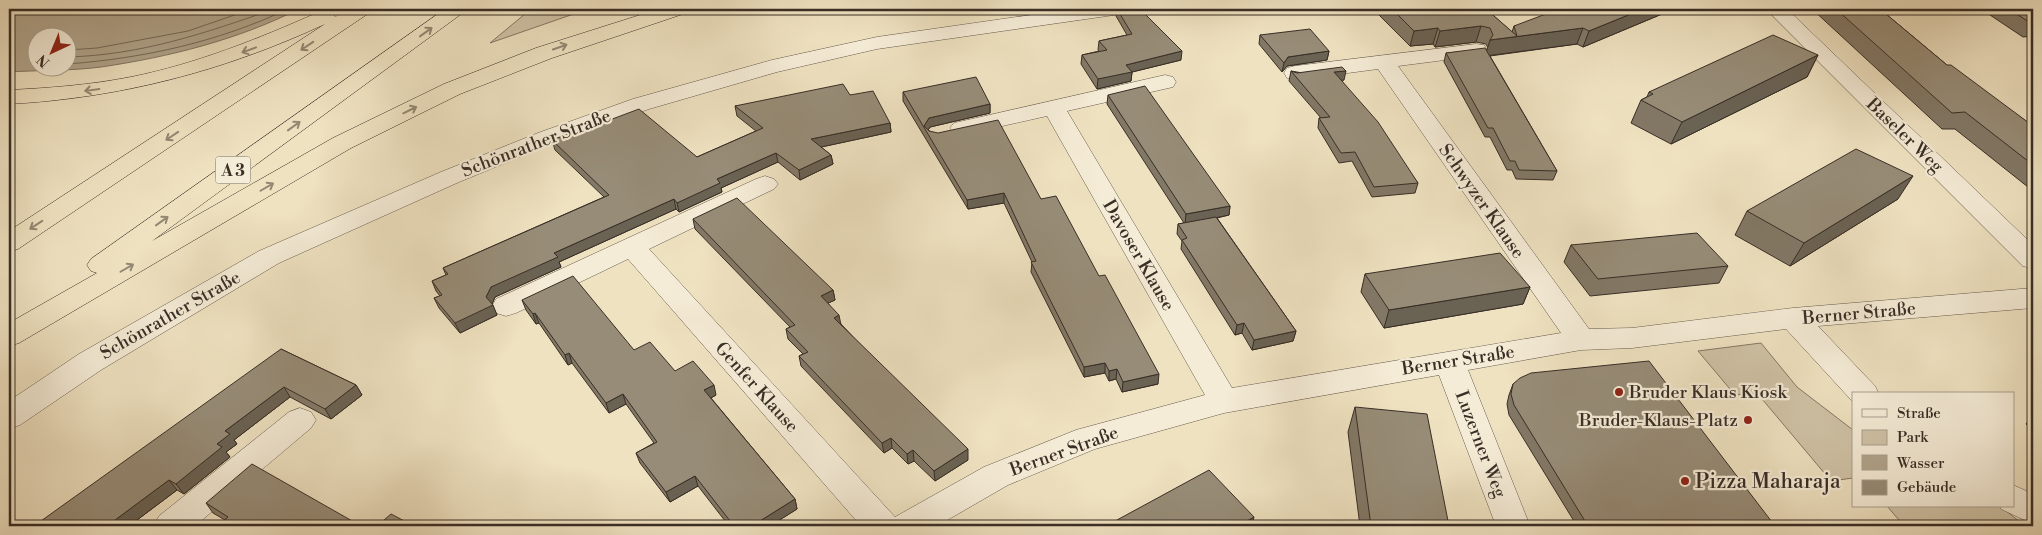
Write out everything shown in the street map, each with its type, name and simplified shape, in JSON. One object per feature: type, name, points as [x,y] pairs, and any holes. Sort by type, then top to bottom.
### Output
[{"type":"highway","points":[[9,96],[40,96],[94,90],[150,80],[205,66],[255,48],[341,9]]},
{"type":"highway","points":[[9,243],[362,9]]},
{"type":"highway","name":"A 3","points":[[9,331],[458,9]]},
{"type":"highway","points":[[9,336],[342,143],[435,97],[544,53],[679,9]]},
{"type":"street","name":"Schönrather Straße","points":[[9,418],[90,362],[269,257],[450,177],[546,138],[641,104],[772,67],[867,45],[1114,9]]},
{"type":"street","name":"Baseler Weg","points":[[1776,9],[2033,260]]},
{"type":"street","points":[[1295,73],[1476,50]]},
{"type":"street","name":"Schwyzer Klause","points":[[1384,62],[1581,340]]},
{"type":"street","points":[[938,134],[1165,82]]},
{"type":"street","name":"Davoser Klause","points":[[1054,108],[1224,401]]},
{"type":"street","points":[[506,306],[765,184]]},
{"type":"street","name":"Genfer Klause","points":[[632,247],[882,526]]},
{"type":"street","name":"Berner Straße","points":[[908,526],[996,476],[1087,439],[1224,401],[1449,361],[1581,340],[1632,338],[1792,318],[2033,298]]},
{"type":"street","points":[[1792,318],[1862,392]]},
{"type":"street","name":"Luzerner Weg","points":[[1449,361],[1514,526]]},
{"type":"street","points":[[171,526],[300,420]]},
{"type":"street","points":[[2014,499],[2033,510]]},
{"type":"green space","points":[[531,9],[588,9],[490,43]]},
{"type":"green space","points":[[1761,343],[1797,387],[1852,429],[1852,478],[1831,481],[1757,393],[1735,395],[1698,351]]},
{"type":"green space","points":[[1889,508],[2002,508],[2020,522],[2021,526],[1904,526]]},
{"type":"water","points":[[9,9],[299,9],[251,30],[202,46],[126,63],[78,69],[78,28],[28,28],[28,71],[9,72]]},
{"type":"building","points":[[1117,9],[1140,9],[1182,51],[1126,65],[1132,72],[1098,79],[1082,55],[1107,50],[1099,41],[1132,34]]},
{"type":"building","points":[[1392,9],[1486,9],[1517,36],[1514,26],[1559,9],[1643,9],[1589,31],[1583,28],[1490,40],[1493,35],[1490,28],[1481,26],[1440,31],[1438,28],[1414,31]]},
{"type":"building","points":[[1836,9],[1880,9],[1947,65],[1951,65],[2033,126],[2033,165],[1965,112],[1952,113]]},
{"type":"building","points":[[2009,9],[2033,9],[2033,24],[2032,24]]},
{"type":"building","points":[[1310,29],[1329,51],[1288,57],[1284,63],[1260,35]]},
{"type":"building","points":[[1773,35],[1818,55],[1682,122],[1641,100],[1653,94],[1649,92]]},
{"type":"building","points":[[1485,48],[1557,171],[1519,170],[1515,161],[1510,161],[1493,128],[1488,128],[1446,53]]},
{"type":"building","points":[[1342,67],[1346,71],[1334,72],[1378,122],[1418,183],[1374,187],[1355,152],[1341,153],[1319,118],[1330,117],[1291,71],[1297,73]]},
{"type":"building","points":[[976,77],[990,104],[929,118],[924,126],[929,131],[938,133],[998,120],[1041,199],[1056,196],[1099,276],[1105,275],[1159,374],[1123,382],[1117,369],[1109,371],[1105,363],[1084,367],[1031,262],[1036,261],[1004,193],[967,200],[903,92]]},
{"type":"building","points":[[843,84],[850,95],[873,91],[890,123],[811,139],[831,155],[799,170],[776,153],[717,179],[720,183],[677,203],[674,199],[554,253],[558,257],[491,287],[486,297],[493,305],[455,323],[434,298],[442,295],[432,281],[448,274],[443,268],[609,195],[552,140],[639,109],[697,157],[763,128],[735,106]]},
{"type":"building","points":[[1145,86],[1230,206],[1186,214],[1108,95]]},
{"type":"building","points":[[1856,149],[1913,176],[1804,243],[1747,211]]},
{"type":"building","points":[[737,198],[833,290],[821,296],[839,315],[834,318],[968,449],[934,471],[913,450],[907,454],[891,438],[882,443],[799,356],[808,352],[786,329],[795,325],[693,219]]},
{"type":"building","points":[[1216,217],[1296,331],[1254,340],[1244,323],[1237,325],[1182,240],[1187,238],[1178,224]]},
{"type":"building","points":[[1697,233],[1728,266],[1598,279],[1571,245]]},
{"type":"building","points":[[1500,253],[1530,287],[1389,310],[1365,274]]},
{"type":"building","points":[[573,276],[634,350],[650,342],[675,371],[693,361],[714,385],[704,390],[795,499],[752,526],[734,526],[695,476],[666,492],[636,453],[657,442],[623,394],[606,403],[569,353],[565,355],[535,313],[533,314],[522,300]]},
{"type":"building","points":[[281,349],[356,385],[325,409],[284,387],[225,431],[230,434],[217,444],[222,447],[176,484],[169,480],[107,526],[34,526]]},
{"type":"building","points":[[1649,361],[1775,526],[1588,526],[1514,405],[1511,394],[1513,384],[1531,373]]},
{"type":"building","points":[[1355,407],[1427,414],[1449,526],[1371,526]]},
{"type":"building","points":[[252,464],[361,526],[224,526],[220,524],[228,517],[206,503]]},
{"type":"building","points":[[1209,470],[1254,517],[1238,526],[1106,526]]},
{"type":"building","points":[[391,514],[414,526],[377,526]]},
{"type":"place","name":"Bruder Klaus Kiosk","points":[[1619,392]]},
{"type":"place","name":"Bruder-Klaus-Platz","points":[[1748,420]]},
{"type":"place","name":"Pizza Maharaja","points":[[1685,481]]}]
